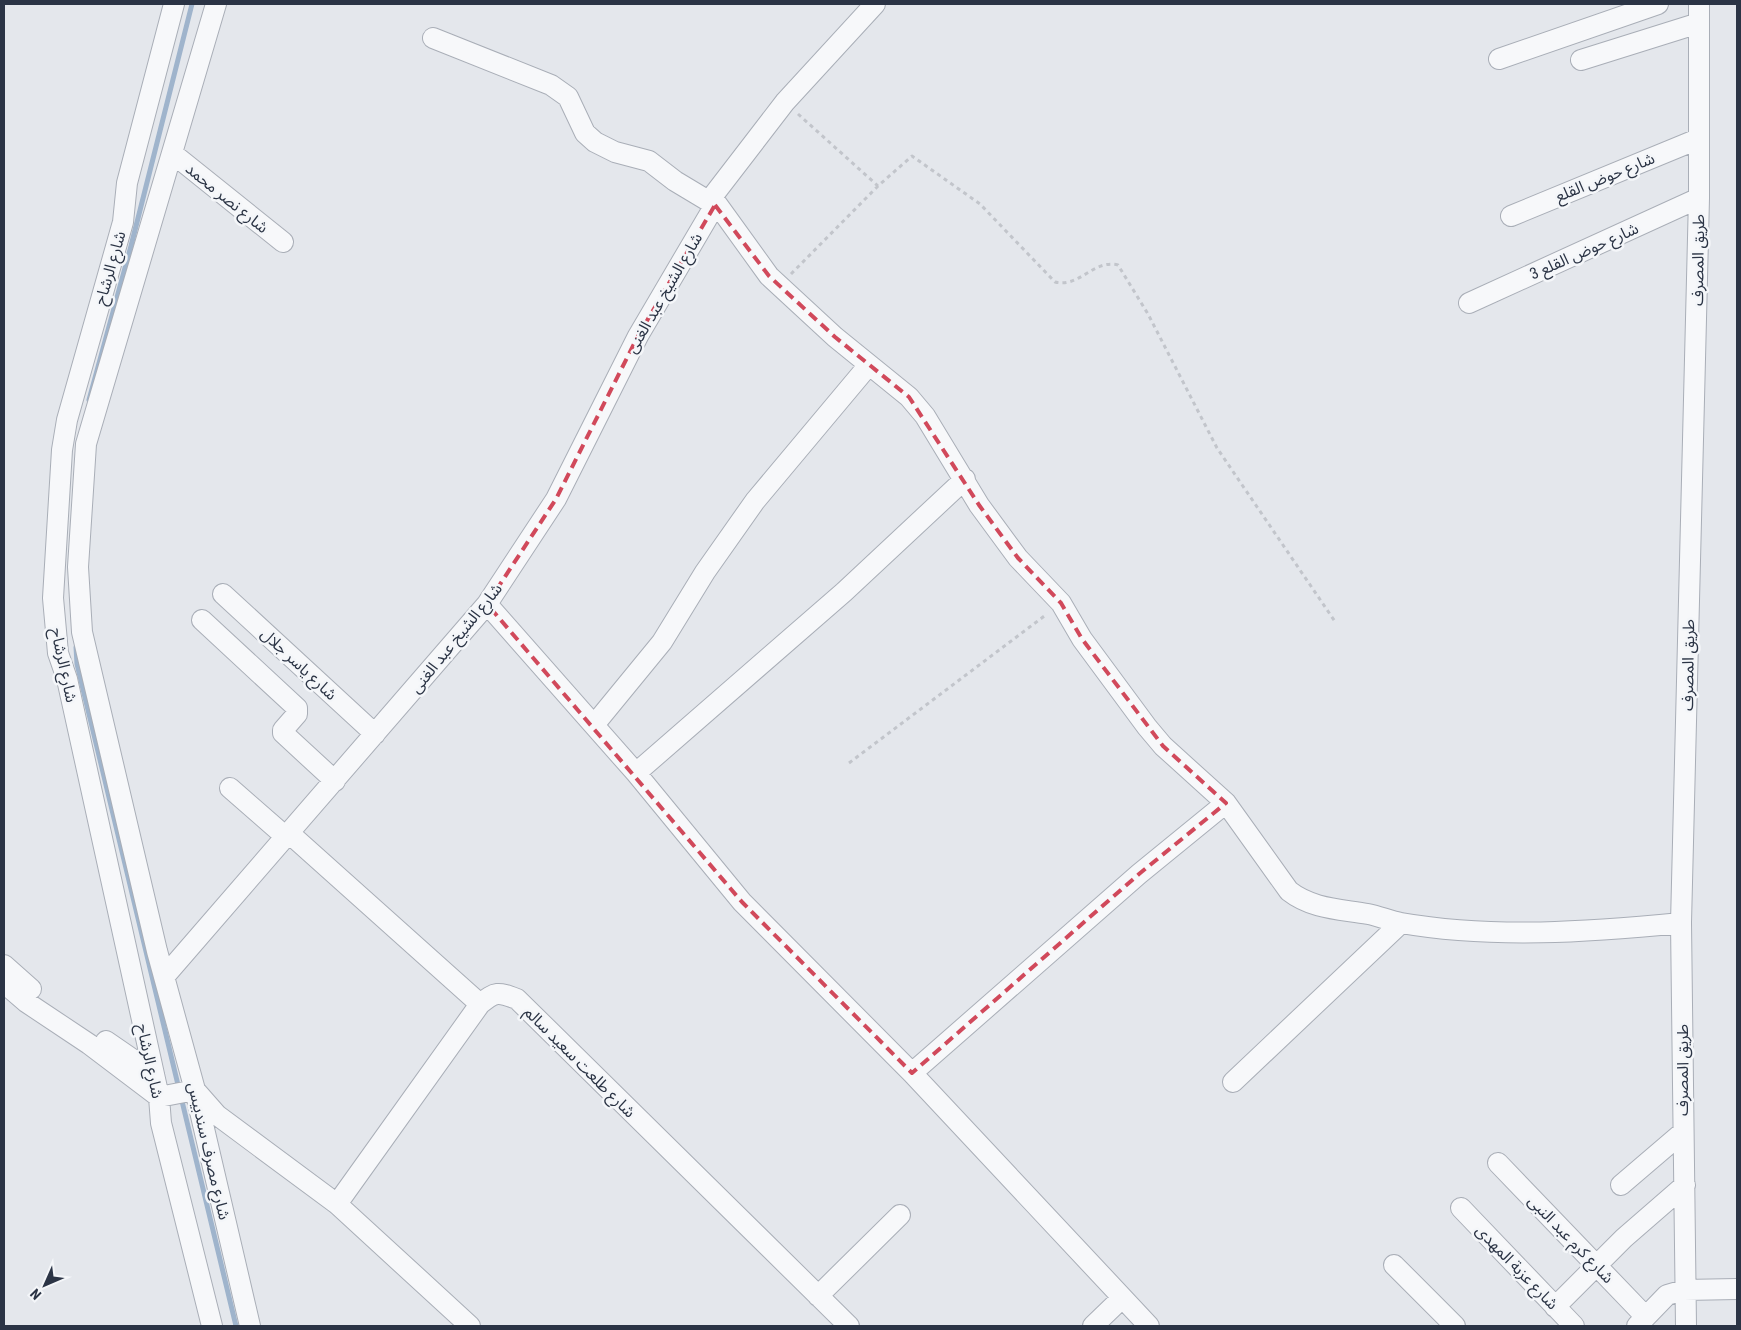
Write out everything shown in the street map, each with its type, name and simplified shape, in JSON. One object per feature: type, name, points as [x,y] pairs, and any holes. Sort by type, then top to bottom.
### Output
[{"type":"street","name":"شارع الرشاح","points":[[174,4],[127,182],[123,222],[67,420],[59,476],[53,598],[58,654],[67,679],[154,1074],[165,1140],[212,1326]]},
{"type":"street","name":"شارع الرشاح","points":[[164,977],[82,632],[78,567],[86,444],[216,4]]},
{"type":"street","points":[[785,102],[875,4]]},
{"type":"street","points":[[1500,59],[1658,4]]},
{"type":"street","points":[[1581,60],[1699,13]]},
{"type":"street","name":"طريق المصرف","points":[[1686,1326],[1684,1290],[1685,1185],[1682,1132],[1682,923],[1699,198],[1699,13]]},
{"type":"street","points":[[433,38],[551,85],[571,102],[585,133],[595,142],[615,152],[649,161],[675,181],[716,205],[769,276],[868,366],[909,397],[925,416],[965,479],[979,505],[1018,558],[1061,602],[1082,639],[1163,746],[1226,803],[1274,874],[1300,900],[1400,923],[1460,929],[1523,932],[1598,931],[1682,923]]},
{"type":"street","name":"شارع الشيخ عبد الغنى","points":[[164,977],[488,604],[560,492],[638,336],[716,205],[712,197],[785,102]]},
{"type":"street","name":"شارع حوض القلع","points":[[1511,216],[1698,139]]},
{"type":"street","name":"شارع نصر محمد","points":[[172,153],[283,242]]},
{"type":"street","name":"شارع حوض القلع 3","points":[[1468,303],[1699,198]]},
{"type":"street","points":[[594,725],[662,642],[705,572],[755,501],[868,366]]},
{"type":"street","points":[[636,773],[844,592],[965,479]]},
{"type":"street","name":"شارع ياسر جلال","points":[[223,594],[375,734]]},
{"type":"street","points":[[488,604],[636,773],[742,902],[912,1073],[1149,1326]]},
{"type":"street","points":[[202,620],[297,708],[297,714],[282,730],[283,733],[335,781]]},
{"type":"street","points":[[230,788],[287,835],[480,1004]]},
{"type":"street","points":[[912,1073],[1139,874],[1226,803]]},
{"type":"street","points":[[1233,1082],[1400,923]]},
{"type":"street","points":[[4,965],[34,992],[154,1074]]},
{"type":"street","name":"شارع مصرف سندبيس","points":[[164,977],[195,1090],[250,1326]]},
{"type":"street","points":[[4,983],[26,1002],[89,1044],[159,1097],[195,1090],[217,1115],[337,1204],[470,1326]]},
{"type":"street","name":"شارع طلعت سعيد سالم","points":[[337,1204],[480,1004],[492,994],[500,993],[516,999],[849,1326]]},
{"type":"street","points":[[1621,1185],[1682,1132]]},
{"type":"street","name":"شارع كرم عبد النبى","points":[[1498,1163],[1596,1265],[1641,1321]]},
{"type":"street","points":[[1555,1307],[1596,1265],[1685,1185]]},
{"type":"street","name":"شارع عزبة المهدى","points":[[1461,1208],[1574,1326]]},
{"type":"street","points":[[818,1296],[900,1215]]},
{"type":"street","points":[[1394,1265],[1455,1326]]},
{"type":"street","points":[[1641,1321],[1667,1295],[1684,1290],[1737,1289]]},
{"type":"street","points":[[1093,1326],[1122,1298]]},
{"type":"path","points":[[785,102],[878,186]]},
{"type":"path","points":[[780,286],[878,186],[912,156],[980,204],[1055,282],[1073,282],[1100,265],[1118,265],[1148,314],[1217,448],[1336,624]]},
{"type":"path","points":[[849,763],[1061,602]]},
{"type":"highlighted area","points":[[715,205],[769,276],[835,337],[909,397],[979,505],[1018,558],[1061,603],[1082,639],[1163,746],[1226,803],[1139,874],[912,1073],[742,902],[487,604],[556,499],[638,336]]},
{"type":"waterway","points":[[89,400],[131,246],[192,4]]},
{"type":"waterway","points":[[76,647],[77,664],[179,1089]]},
{"type":"waterway","points":[[181,1097],[236,1326]]}]
